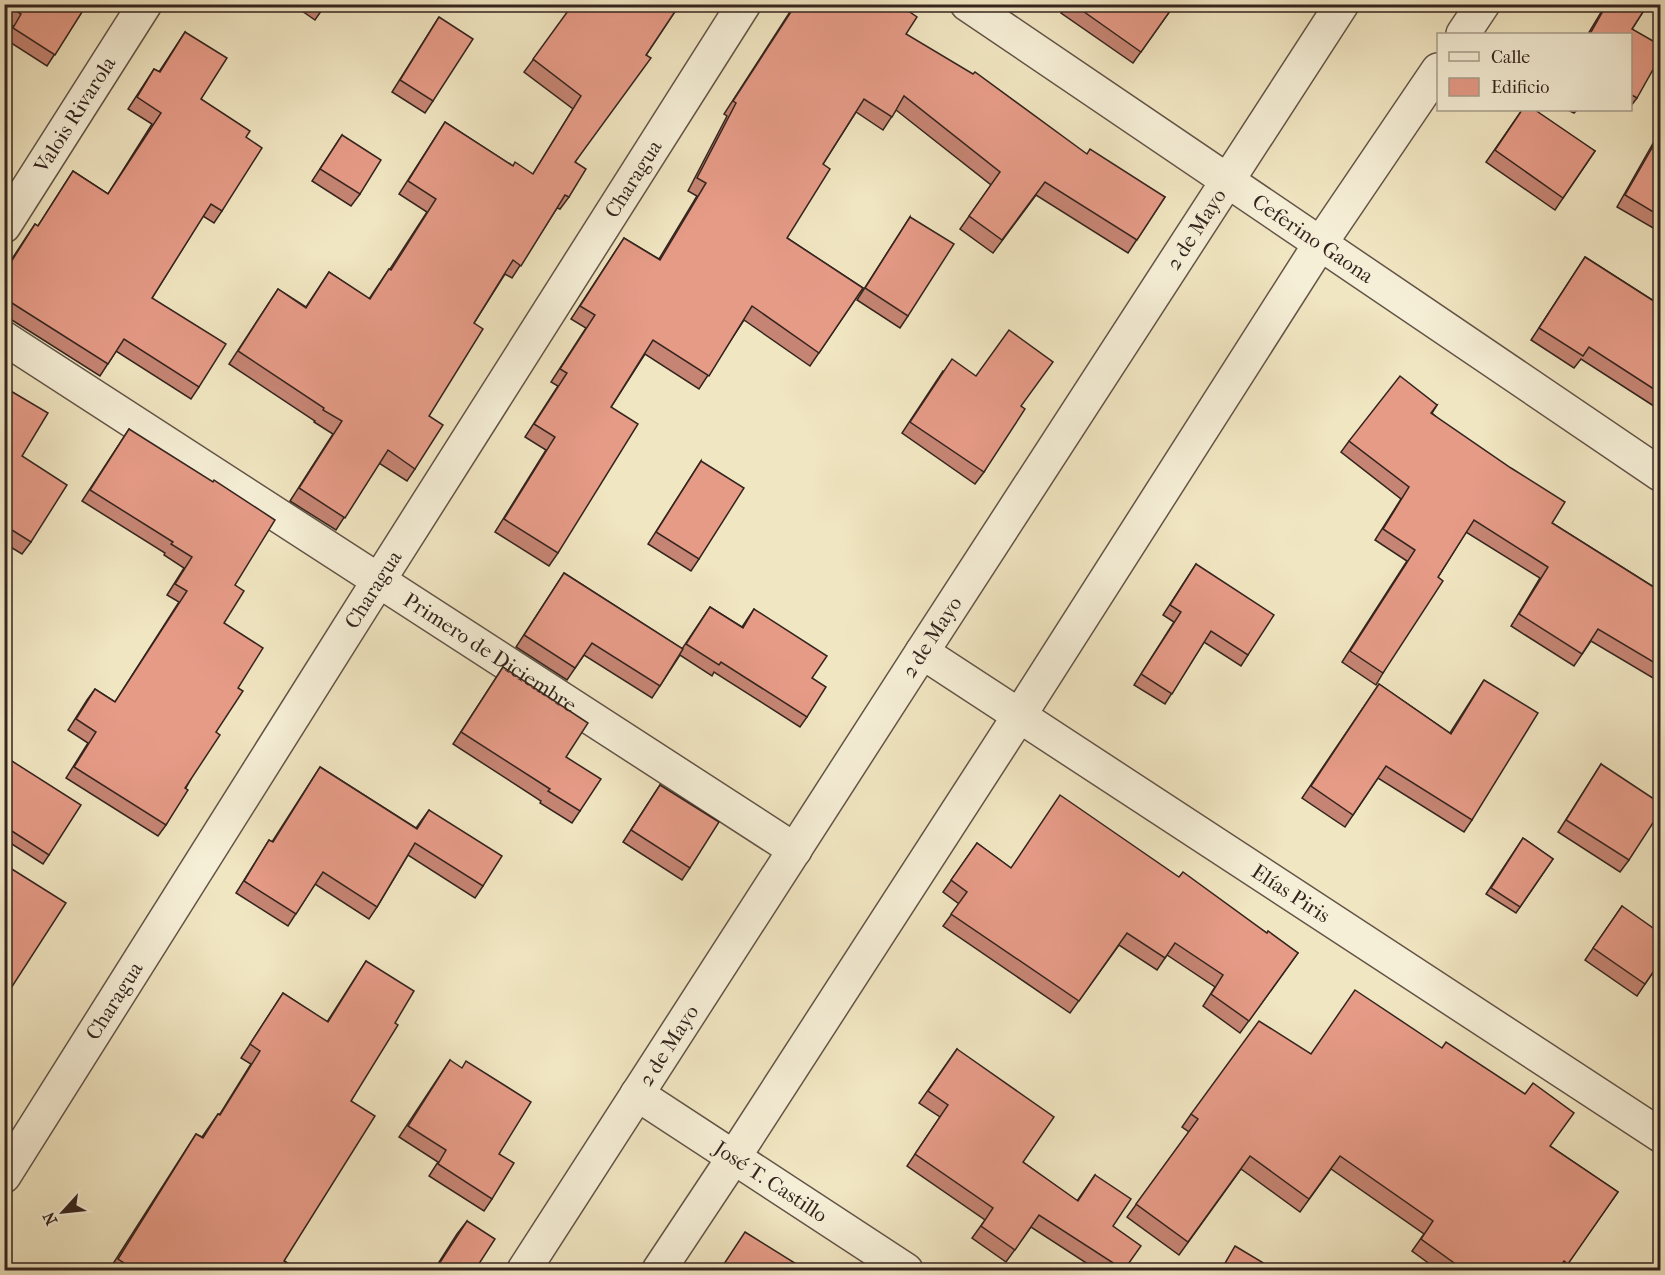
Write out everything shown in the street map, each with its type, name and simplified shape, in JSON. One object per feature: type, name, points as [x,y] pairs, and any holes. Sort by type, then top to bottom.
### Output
[{"type":"street","name":"Valois Rivarola","points":[[4,226],[145,4]]},
{"type":"street","name":"Charagua","points":[[4,1176],[744,4]]},
{"type":"street","name":"Ceferino Gaona","points":[[967,4],[1660,474]]},
{"type":"street","name":"2 de Mayo","points":[[524,1270],[1342,4]]},
{"type":"street","points":[[1464,33],[1483,4]]},
{"type":"street","points":[[659,1270],[1019,716],[1320,244],[1437,71]]},
{"type":"street","name":"Primero de Diciembre","points":[[4,338],[795,850]]},
{"type":"street","name":"Elías Piris","points":[[922,652],[1660,1135]]},
{"type":"street","name":"José T. Castillo","points":[[638,1094],[906,1270]]},
{"type":"building","points":[[5,4],[87,4],[55,55],[13,28],[21,14]]},
{"type":"building","points":[[316,4],[326,4],[323,9]]},
{"type":"building","points":[[573,4],[680,4],[646,55],[651,58],[575,162],[586,169],[569,197],[565,195],[521,266],[513,260],[474,323],[483,329],[429,416],[443,425],[415,469],[388,450],[345,518],[299,488],[342,421],[238,351],[278,289],[306,308],[329,272],[370,299],[436,199],[408,181],[445,122],[513,166],[515,162],[533,174],[581,96],[533,59]]},
{"type":"building","points":[[796,4],[898,4],[917,17],[906,34],[973,74],[975,72],[1087,154],[1090,149],[1165,197],[1137,240],[1045,182],[1002,240],[969,216],[1000,172],[904,96],[892,117],[864,99],[823,164],[830,169],[787,238],[863,288],[819,353],[752,306],[709,376],[653,340],[611,407],[638,424],[558,553],[504,519],[555,437],[534,424],[567,373],[560,369],[595,315],[580,306],[624,238],[660,260],[706,183],[697,178],[736,103],[733,101]]},
{"type":"building","points":[[1073,4],[1175,4],[1141,52]]},
{"type":"building","points":[[1607,4],[1648,4],[1632,29],[1660,45],[1660,57],[1637,98],[1632,95],[1632,33],[1591,33]]},
{"type":"building","points":[[439,17],[473,39],[433,101],[400,80]]},
{"type":"building","points":[[185,32],[227,58],[201,99],[250,131],[246,137],[262,148],[222,211],[211,204],[152,298],[226,344],[199,387],[124,339],[108,364],[4,298],[4,273],[35,224],[38,226],[73,171],[108,194],[161,113],[137,97],[154,69],[160,72]]},
{"type":"building","points":[[1521,111],[1536,111],[1595,151],[1563,198],[1495,150]]},
{"type":"building","points":[[1660,134],[1660,216],[1625,195]]},
{"type":"building","points":[[342,135],[381,160],[360,194],[320,169]]},
{"type":"building","points":[[910,217],[954,244],[908,316],[865,288]]},
{"type":"building","points":[[1585,257],[1660,305],[1660,393],[1589,347],[1583,356],[1539,328]]},
{"type":"building","points":[[1009,330],[1053,362],[1021,406],[1025,409],[984,472],[910,422],[952,359],[976,376]]},
{"type":"building","points":[[1400,376],[1437,405],[1431,413],[1565,502],[1552,523],[1660,591],[1660,666],[1598,629],[1582,654],[1519,614],[1548,567],[1474,520],[1438,577],[1443,581],[1383,673],[1350,651],[1415,550],[1383,529],[1409,487],[1349,441]]},
{"type":"building","points":[[4,387],[48,413],[22,456],[67,485],[31,542],[4,525]]},
{"type":"building","points":[[129,429],[275,520],[235,585],[244,591],[224,623],[263,648],[238,688],[243,691],[216,732],[220,735],[185,788],[188,790],[166,825],[74,767],[96,732],[76,719],[95,689],[115,702],[187,591],[175,584],[192,557],[171,544],[173,542],[90,490]]},
{"type":"building","points":[[701,461],[744,488],[699,559],[656,532]]},
{"type":"building","points":[[1196,564],[1274,615],[1248,655],[1211,631],[1172,694],[1141,674],[1181,612],[1170,605]]},
{"type":"building","points":[[564,573],[683,649],[660,686],[592,643],[575,668],[524,635]]},
{"type":"building","points":[[710,607],[743,628],[754,609],[827,656],[812,678],[826,687],[807,717],[721,662],[719,665],[686,644]]},
{"type":"building","points":[[503,667],[588,723],[566,757],[601,779],[580,811],[461,732]]},
{"type":"building","points":[[1484,680],[1538,713],[1472,820],[1386,766],[1353,815],[1311,786],[1379,684],[1451,734]]},
{"type":"building","points":[[4,756],[81,805],[49,855],[4,826]]},
{"type":"building","points":[[1601,764],[1660,803],[1660,812],[1629,860],[1566,820]]},
{"type":"building","points":[[320,767],[417,829],[429,810],[502,856],[483,886],[415,843],[377,907],[323,872],[296,914],[244,881],[269,840],[273,842]]},
{"type":"building","points":[[660,785],[719,822],[690,868],[631,830]]},
{"type":"building","points":[[1060,795],[1179,877],[1183,872],[1298,953],[1249,1021],[1211,994],[1223,975],[1175,943],[1165,958],[1127,933],[1079,1001],[951,914],[967,892],[951,880],[977,843],[1011,868]]},
{"type":"building","points":[[1523,838],[1553,859],[1520,907],[1491,888]]},
{"type":"building","points":[[7,866],[66,903],[4,999],[4,869]]},
{"type":"building","points":[[1622,906],[1660,933],[1660,962],[1645,984],[1593,948]]},
{"type":"building","points":[[366,961],[414,991],[395,1023],[398,1025],[351,1101],[375,1116],[284,1261],[299,1270],[119,1270],[124,1263],[118,1259],[196,1134],[203,1138],[260,1051],[250,1044],[283,993],[328,1022]]},
{"type":"building","points":[[1355,990],[1442,1048],[1446,1042],[1525,1094],[1533,1083],[1574,1113],[1550,1146],[1618,1192],[1568,1264],[1564,1261],[1558,1270],[1464,1270],[1421,1239],[1433,1221],[1340,1156],[1309,1199],[1250,1156],[1188,1242],[1136,1204],[1198,1119],[1191,1114],[1259,1021],[1311,1054]]},
{"type":"building","points":[[957,1049],[1054,1117],[1023,1162],[1078,1201],[1095,1175],[1131,1199],[1113,1226],[1141,1246],[1124,1270],[1039,1215],[1015,1250],[981,1226],[993,1208],[915,1154],[948,1105],[928,1091]]},
{"type":"building","points":[[450,1060],[462,1068],[466,1061],[531,1102],[499,1154],[514,1163],[492,1199],[438,1164],[446,1150],[408,1126]]},
{"type":"building","points":[[467,1221],[495,1239],[475,1270],[435,1270]]},
{"type":"building","points":[[745,1232],[806,1270],[720,1270]]},
{"type":"building","points":[[1235,1246],[1275,1270],[1221,1270]]}]
